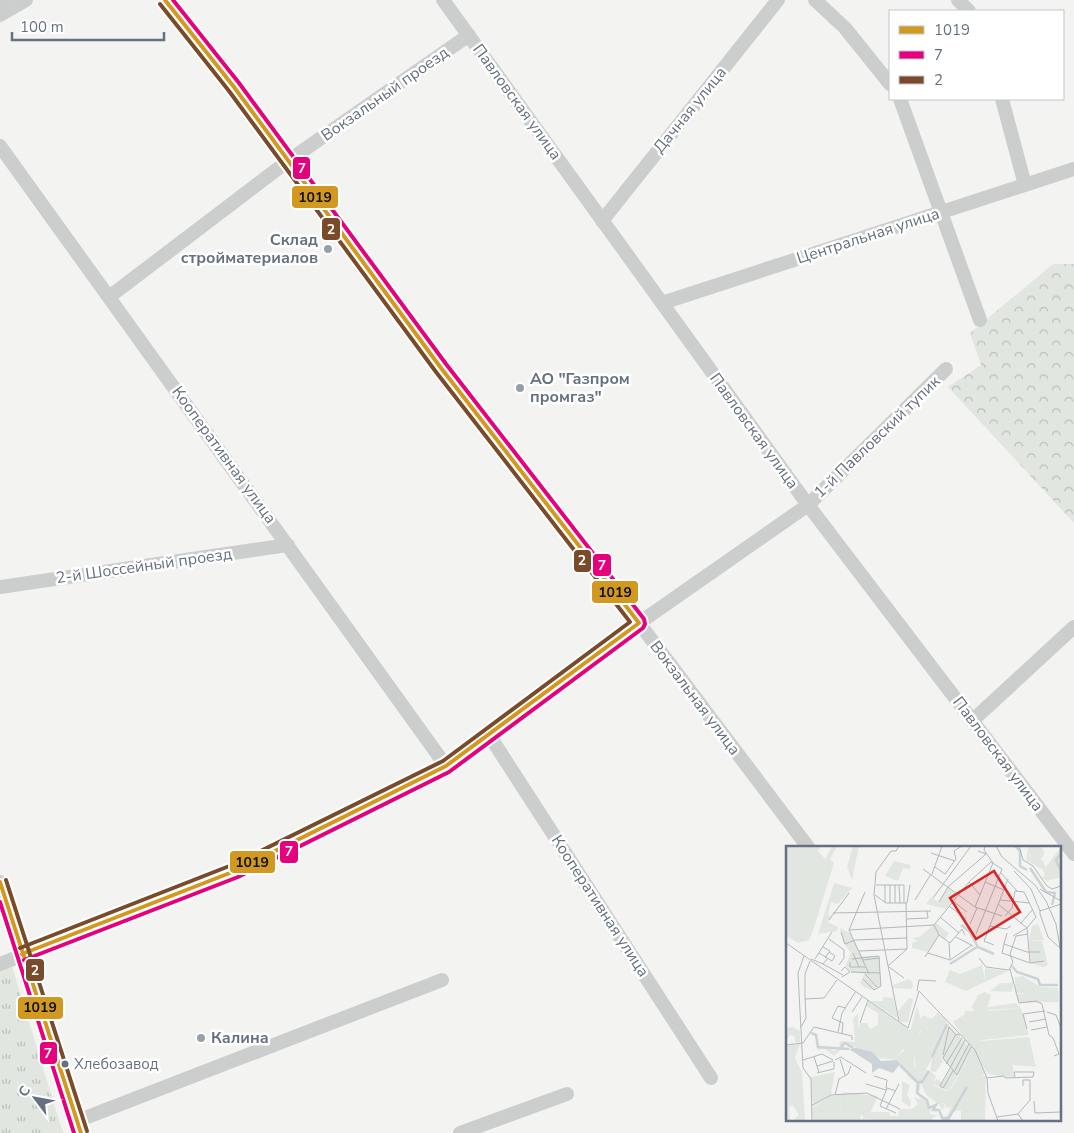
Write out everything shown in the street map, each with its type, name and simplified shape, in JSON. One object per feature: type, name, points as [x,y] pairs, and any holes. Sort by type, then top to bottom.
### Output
[{"type":"street","points":[[0,2],[4,0]]},
{"type":"street","points":[[0,15],[26,0]]},
{"type":"street","name":"Вокзальная улица","points":[[165,0],[234,87],[441,368],[639,623],[807,846]]},
{"type":"street","name":"Павловская улица","points":[[443,0],[808,505],[1074,854]]},
{"type":"street","name":"Дачная улица","points":[[602,221],[778,0]]},
{"type":"street","points":[[815,0],[845,28],[889,83]]},
{"type":"street","points":[[958,0],[968,10]]},
{"type":"street","name":"Вокзальный проезд","points":[[110,297],[288,161],[469,35]]},
{"type":"street","points":[[900,100],[980,320]]},
{"type":"street","points":[[1002,100],[1025,185]]},
{"type":"street","name":"Кооперативная улица","points":[[0,146],[446,766]]},
{"type":"street","name":"Центральная улица","points":[[662,304],[1074,168]]},
{"type":"street","name":"1-й Павловский тупик","points":[[0,964],[234,871],[446,766],[639,623],[808,505],[946,369]]},
{"type":"street","name":"2-й Шоссейный проезд","points":[[0,587],[288,545]]},
{"type":"street","points":[[972,721],[1074,627]]},
{"type":"street","name":"Кооперативная улица","points":[[489,735],[711,1078]]},
{"type":"street","points":[[0,882],[79,1127],[442,980]]},
{"type":"street","points":[[460,1133],[567,1094]]},
{"type":"green space","points":[[1053,264],[1074,264],[1074,523],[948,387],[981,365],[970,333]]},
{"type":"green space","points":[[12,966],[63,1133],[0,1133],[0,969]]},
{"type":"transit line","name":"1019","points":[[22,954],[235,871],[446,766],[639,623],[441,368],[234,87],[165,0]]},
{"type":"transit line","name":"7","points":[[24,960],[238,877],[449,772],[643,628],[645,624],[644,619],[446,364],[239,83],[173,0]]},
{"type":"transit line","name":"2","points":[[20,948],[232,865],[443,761],[630,622],[436,372],[229,91],[160,4]]},
{"type":"transit line","name":"2","points":[[6,880],[87,1131]]},
{"type":"transit line","name":"1019","points":[[0,882],[81,1133]]},
{"type":"transit line","name":"7","points":[[0,902],[74,1133]]},
{"type":"place","name":"Склад стройматериалов","points":[[328,249]]},
{"type":"place","name":"АО \"Газпром промгаз\"","points":[[520,388]]},
{"type":"place","name":"Калина","points":[[201,1038]]},
{"type":"place","name":"Хлебозавод","points":[[65,1064]]}]
